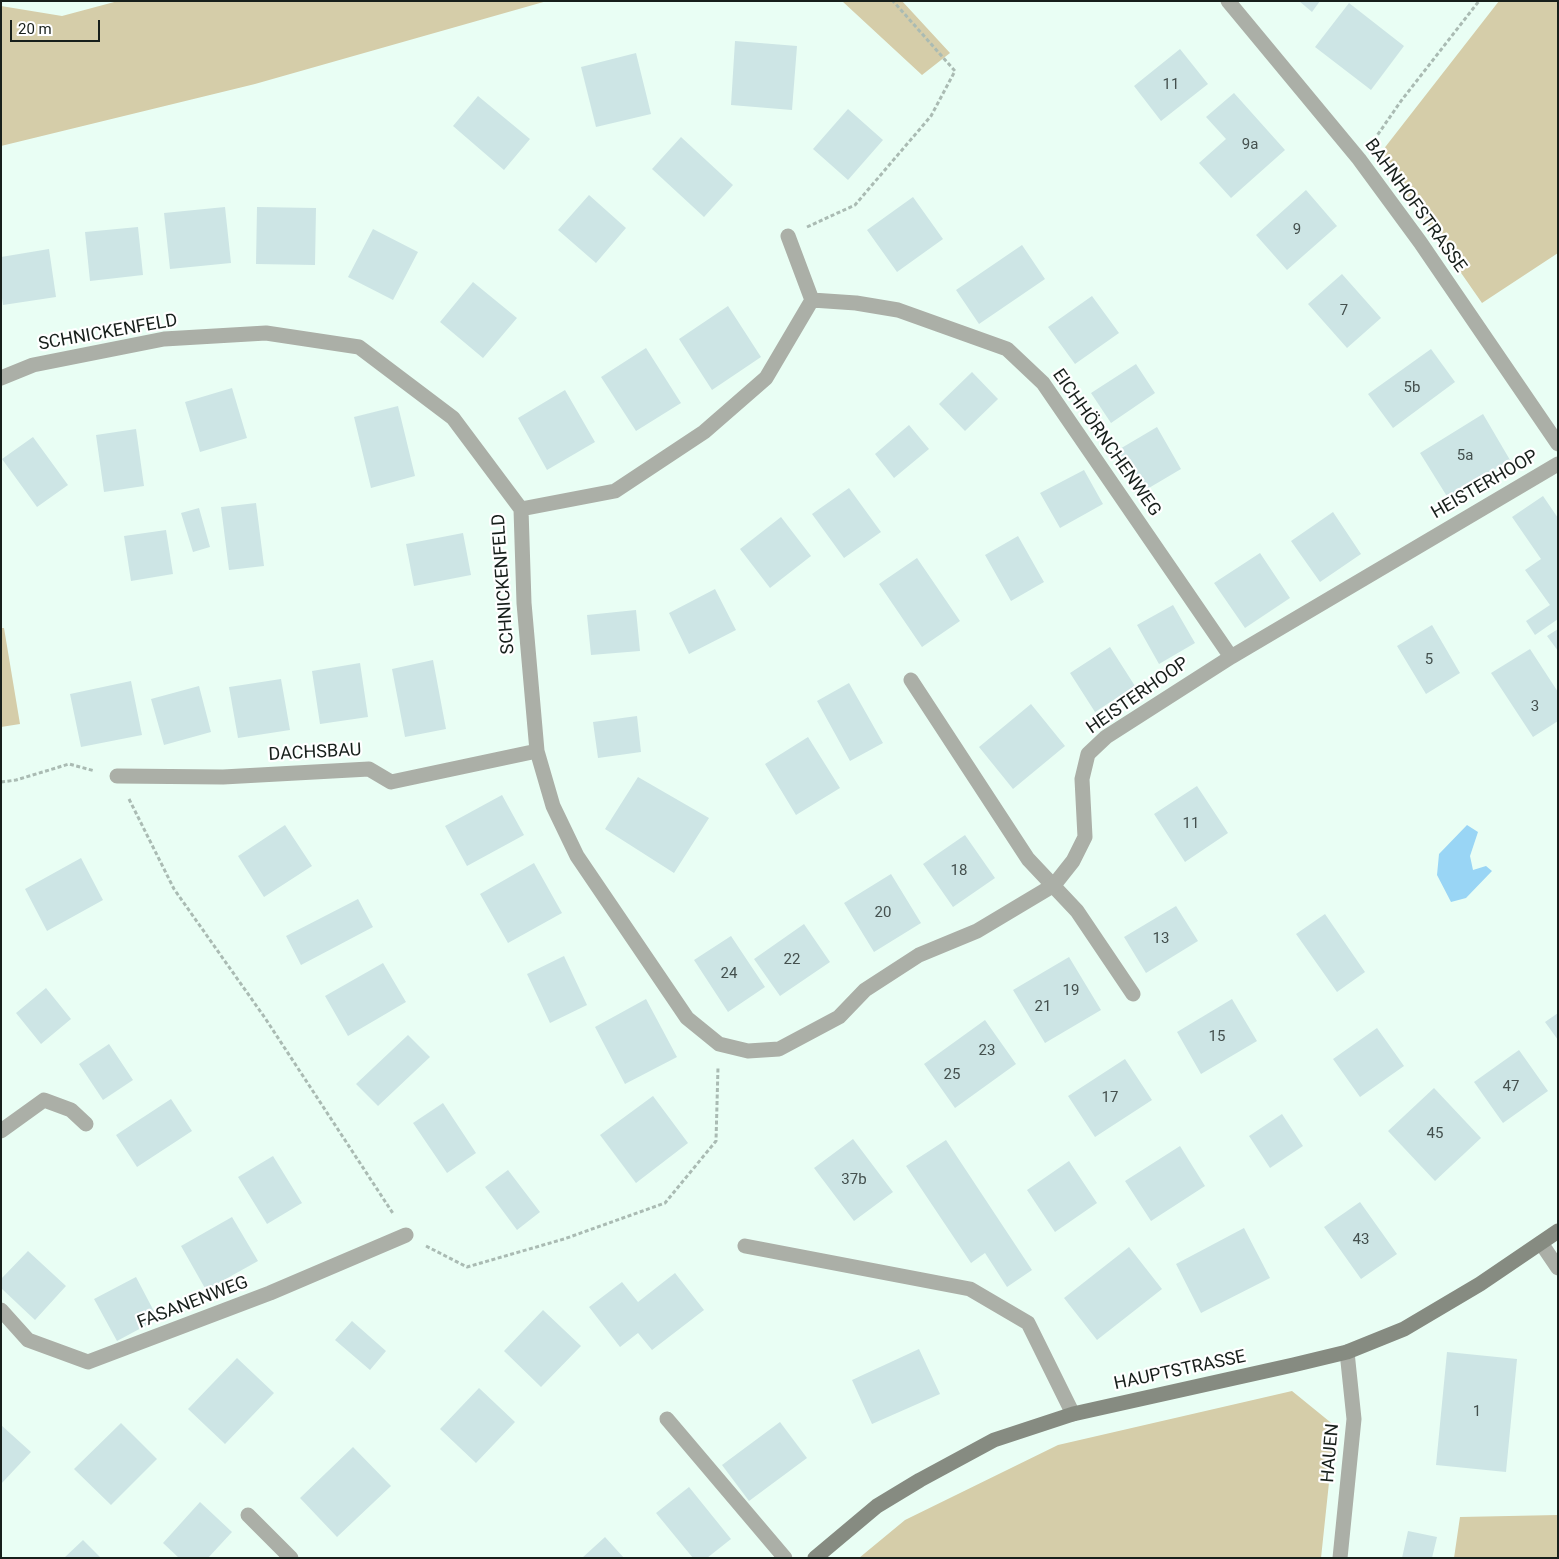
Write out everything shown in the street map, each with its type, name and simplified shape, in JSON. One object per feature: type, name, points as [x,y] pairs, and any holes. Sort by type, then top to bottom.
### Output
[{"type":"main road","name":"HAUPTSTRASSE","points":[[815,1558],[877,1506],[920,1480],[994,1440],[1073,1414],[1347,1352],[1404,1329],[1480,1284],[1558,1231]]},
{"type":"street","name":"BAHNHOFSTRASSE","points":[[1228,1],[1359,159],[1420,242],[1558,444]]},
{"type":"street","points":[[521,509],[616,491],[704,432],[766,378],[812,300],[788,236]]},
{"type":"street","name":"EICHHÖRNCHENWEG","points":[[812,300],[856,303],[898,310],[1007,349],[1043,383],[1231,656]]},
{"type":"street","name":"SCHNICKENFELD","points":[[1,378],[33,365],[164,339],[266,333],[359,347],[453,418],[521,509],[524,603],[537,751],[553,806],[577,856],[687,1018],[719,1044]]},
{"type":"street","name":"HEISTERHOOP","points":[[719,1044],[748,1051],[779,1049],[839,1017],[865,990],[918,955],[977,931],[1054,885],[1073,861],[1085,837],[1082,779],[1088,754],[1106,737],[1231,656],[1558,464]]},
{"type":"street","points":[[911,680],[1028,859],[1077,911],[1133,994]]},
{"type":"street","name":"DACHSBAU","points":[[117,776],[223,777],[369,769],[391,782],[537,751]]},
{"type":"street","points":[[1,1131],[44,1100],[71,1110],[86,1124]]},
{"type":"street","name":"FASANENWEG","points":[[1,1310],[28,1340],[88,1362],[270,1293],[406,1235]]},
{"type":"street","points":[[1541,1243],[1558,1268]]},
{"type":"street","points":[[745,1246],[970,1288],[1028,1323],[1073,1414]]},
{"type":"street","name":"HAUEN","points":[[1340,1558],[1354,1419],[1347,1352]]},
{"type":"street","points":[[667,1419],[785,1558]]},
{"type":"street","points":[[248,1515],[291,1558]]},
{"type":"path","points":[[788,236],[855,205],[931,116],[955,71],[893,1]]},
{"type":"path","points":[[1359,159],[1384,128],[1401,101],[1479,1]]},
{"type":"path","points":[[1,782],[16,780],[69,764],[117,776],[174,889],[265,1018],[406,1235],[467,1267],[564,1239],[665,1203],[716,1142],[719,1044]]},
{"type":"shaded area","points":[[118,1],[547,1],[255,84],[1,146],[1,6],[62,16]]},
{"type":"shaded area","points":[[842,1],[902,1],[950,53],[922,75]]},
{"type":"shaded area","points":[[1499,1],[1558,1],[1558,253],[1482,303],[1379,155]]},
{"type":"shaded area","points":[[1,628],[4,628],[20,724],[1,727]]},
{"type":"shaded area","points":[[1292,1391],[1335,1426],[1321,1558],[859,1558],[905,1520],[1058,1445]]},
{"type":"shaded area","points":[[1558,1515],[1558,1558],[1454,1558],[1460,1517]]},
{"type":"water","points":[[1467,825],[1478,832],[1470,856],[1473,870],[1486,866],[1492,871],[1466,898],[1451,902],[1437,875],[1439,854]]},
{"type":"building","points":[[1299,1],[1320,1],[1312,12]]},
{"type":"building","points":[[1349,3],[1404,46],[1371,90],[1315,47]]},
{"type":"building","points":[[735,41],[797,46],[792,110],[731,105]]},
{"type":"building","points":[[1180,49],[1208,84],[1161,121],[1134,86]]},
{"type":"building","points":[[636,53],[651,114],[596,127],[581,67]]},
{"type":"building","points":[[1234,93],[1285,150],[1231,198],[1199,163],[1226,139],[1206,117]]},
{"type":"building","points":[[478,96],[530,139],[504,170],[453,126]]},
{"type":"building","points":[[848,109],[883,140],[848,180],[813,149]]},
{"type":"building","points":[[681,137],[733,185],[704,217],[652,169]]},
{"type":"building","points":[[1306,190],[1337,226],[1287,270],[1256,235]]},
{"type":"building","points":[[589,195],[626,228],[596,263],[558,230]]},
{"type":"building","points":[[913,197],[943,239],[897,272],[867,230]]},
{"type":"building","points":[[225,207],[231,263],[170,269],[164,213]]},
{"type":"building","points":[[257,207],[316,208],[315,265],[256,264]]},
{"type":"building","points":[[138,227],[143,275],[90,281],[85,232]]},
{"type":"building","points":[[373,229],[418,252],[393,300],[348,277]]},
{"type":"building","points":[[1022,245],[1045,279],[979,324],[956,290]]},
{"type":"building","points":[[49,249],[56,297],[3,305],[1,257]]},
{"type":"building","points":[[1342,274],[1381,318],[1347,348],[1308,304]]},
{"type":"building","points":[[473,282],[517,318],[483,358],[440,322]]},
{"type":"building","points":[[1092,296],[1119,333],[1075,364],[1048,327]]},
{"type":"building","points":[[728,306],[761,357],[712,390],[679,339]]},
{"type":"building","points":[[646,348],[681,403],[636,431],[601,377]]},
{"type":"building","points":[[1431,349],[1455,382],[1393,428],[1368,394]]},
{"type":"building","points":[[1136,364],[1155,393],[1111,423],[1091,393]]},
{"type":"building","points":[[972,372],[998,399],[965,431],[939,404]]},
{"type":"building","points":[[232,388],[247,438],[200,452],[185,402]]},
{"type":"building","points":[[565,390],[595,442],[547,470],[518,418]]},
{"type":"building","points":[[398,406],[415,476],[371,488],[354,417]]},
{"type":"building","points":[[1483,414],[1510,460],[1448,498],[1420,453]]},
{"type":"building","points":[[909,425],[929,449],[894,478],[875,454]]},
{"type":"building","points":[[1157,427],[1181,469],[1137,495],[1113,453]]},
{"type":"building","points":[[136,429],[144,486],[104,492],[96,435]]},
{"type":"building","points":[[33,437],[68,485],[37,507],[2,459]]},
{"type":"building","points":[[1084,470],[1103,504],[1060,528],[1040,493]]},
{"type":"building","points":[[849,488],[881,532],[844,558],[812,514]]},
{"type":"building","points":[[1543,496],[1558,518],[1558,619],[1535,635],[1526,621],[1550,605],[1525,570],[1541,559],[1512,517]]},
{"type":"building","points":[[256,503],[264,566],[229,570],[221,507]]},
{"type":"building","points":[[199,508],[210,547],[193,552],[181,513]]},
{"type":"building","points":[[1333,512],[1361,554],[1320,582],[1291,541]]},
{"type":"building","points":[[781,517],[811,556],[770,588],[740,549]]},
{"type":"building","points":[[166,530],[173,574],[131,581],[124,536]]},
{"type":"building","points":[[463,533],[471,575],[414,586],[406,544]]},
{"type":"building","points":[[1018,536],[1044,582],[1011,601],[985,555]]},
{"type":"building","points":[[1260,553],[1290,598],[1245,628],[1214,583]]},
{"type":"building","points":[[917,558],[960,621],[922,647],[879,584]]},
{"type":"building","points":[[715,589],[736,630],[689,654],[669,613]]},
{"type":"building","points":[[1173,605],[1195,643],[1159,664],[1137,625]]},
{"type":"building","points":[[636,610],[640,651],[591,655],[587,615]]},
{"type":"building","points":[[1432,625],[1460,673],[1426,694],[1397,646]]},
{"type":"building","points":[[1558,629],[1558,651],[1547,636]]},
{"type":"building","points":[[1110,647],[1135,686],[1095,712],[1070,673]]},
{"type":"building","points":[[1530,649],[1558,692],[1558,721],[1533,737],[1491,673]]},
{"type":"building","points":[[433,660],[446,729],[405,737],[392,669]]},
{"type":"building","points":[[360,663],[368,717],[320,724],[312,671]]},
{"type":"building","points":[[281,679],[290,730],[238,738],[229,687]]},
{"type":"building","points":[[131,681],[142,735],[81,747],[70,694]]},
{"type":"building","points":[[849,683],[883,743],[850,761],[817,701]]},
{"type":"building","points":[[199,686],[211,732],[164,745],[151,699]]},
{"type":"building","points":[[1031,704],[1065,746],[1013,789],[979,747]]},
{"type":"building","points":[[637,716],[641,752],[598,758],[593,722]]},
{"type":"building","points":[[808,737],[840,788],[796,815],[765,764]]},
{"type":"building","points":[[638,777],[709,818],[674,873],[605,829]]},
{"type":"building","points":[[1197,786],[1228,833],[1185,862],[1154,814]]},
{"type":"building","points":[[502,795],[524,835],[467,866],[445,826]]},
{"type":"building","points":[[285,825],[312,866],[264,897],[238,856]]},
{"type":"building","points":[[965,835],[995,878],[953,907],[923,864]]},
{"type":"building","points":[[81,858],[103,900],[47,931],[25,889]]},
{"type":"building","points":[[534,863],[562,913],[508,943],[480,894]]},
{"type":"building","points":[[891,874],[921,923],[874,952],[844,903]]},
{"type":"building","points":[[358,899],[373,927],[301,965],[286,936]]},
{"type":"building","points":[[1176,906],[1198,941],[1146,973],[1124,937]]},
{"type":"building","points":[[1325,914],[1365,972],[1337,992],[1296,934]]},
{"type":"building","points":[[804,924],[830,962],[780,996],[754,959]]},
{"type":"building","points":[[731,936],[765,987],[728,1012],[694,960]]},
{"type":"building","points":[[564,956],[587,1005],[550,1023],[527,974]]},
{"type":"building","points":[[1069,957],[1101,1010],[1045,1043],[1013,990]]},
{"type":"building","points":[[383,963],[406,1002],[348,1036],[325,996]]},
{"type":"building","points":[[46,988],[71,1019],[41,1044],[16,1013]]},
{"type":"building","points":[[646,999],[677,1057],[625,1084],[595,1027]]},
{"type":"building","points":[[1232,999],[1257,1041],[1201,1074],[1177,1032]]},
{"type":"building","points":[[1558,1013],[1558,1040],[1545,1022]]},
{"type":"building","points":[[985,1020],[1016,1064],[955,1108],[924,1064]]},
{"type":"building","points":[[1377,1028],[1404,1066],[1360,1097],[1333,1059]]},
{"type":"building","points":[[408,1035],[430,1057],[378,1106],[356,1084]]},
{"type":"building","points":[[109,1044],[133,1080],[103,1100],[79,1064]]},
{"type":"building","points":[[1519,1050],[1548,1091],[1503,1123],[1474,1082]]},
{"type":"building","points":[[1125,1059],[1152,1100],[1095,1137],[1068,1096]]},
{"type":"building","points":[[1434,1088],[1481,1138],[1435,1181],[1388,1131]]},
{"type":"building","points":[[653,1096],[688,1143],[636,1183],[600,1135]]},
{"type":"building","points":[[171,1099],[192,1131],[137,1167],[116,1135]]},
{"type":"building","points":[[443,1103],[476,1153],[447,1173],[413,1123]]},
{"type":"building","points":[[1282,1114],[1303,1146],[1270,1168],[1249,1136]]},
{"type":"building","points":[[853,1139],[893,1192],[854,1221],[814,1168]]},
{"type":"building","points":[[946,1140],[1032,1270],[1007,1287],[985,1253],[971,1263],[906,1166]]},
{"type":"building","points":[[1180,1146],[1205,1186],[1151,1221],[1125,1181]]},
{"type":"building","points":[[273,1156],[302,1203],[267,1224],[238,1177]]},
{"type":"building","points":[[1069,1161],[1097,1203],[1055,1232],[1027,1190]]},
{"type":"building","points":[[508,1170],[540,1212],[517,1230],[485,1187]]},
{"type":"building","points":[[1360,1202],[1397,1254],[1361,1279],[1324,1227]]},
{"type":"building","points":[[232,1217],[258,1261],[206,1290],[181,1246]]},
{"type":"building","points":[[1244,1228],[1270,1278],[1201,1313],[1176,1264]]},
{"type":"building","points":[[1129,1247],[1162,1289],[1097,1340],[1064,1298]]},
{"type":"building","points":[[28,1251],[66,1286],[35,1320],[1,1288],[1,1279]]},
{"type":"building","points":[[675,1273],[704,1310],[652,1350],[638,1333],[620,1347],[589,1307],[622,1282],[638,1302]]},
{"type":"building","points":[[136,1277],[158,1319],[117,1341],[94,1299]]},
{"type":"building","points":[[543,1310],[581,1346],[541,1387],[504,1351]]},
{"type":"building","points":[[352,1321],[386,1351],[370,1370],[335,1340]]},
{"type":"building","points":[[919,1349],[940,1394],[872,1424],[852,1380]]},
{"type":"building","points":[[1447,1352],[1517,1359],[1506,1472],[1436,1465]]},
{"type":"building","points":[[237,1358],[274,1393],[225,1444],[188,1409]]},
{"type":"building","points":[[479,1388],[515,1422],[476,1463],[440,1429]]},
{"type":"building","points":[[780,1422],[807,1458],[749,1501],[722,1465]]},
{"type":"building","points":[[121,1423],[157,1459],[111,1505],[74,1469]]},
{"type":"building","points":[[1,1425],[31,1452],[1,1484]]},
{"type":"building","points":[[353,1447],[391,1486],[337,1537],[300,1498]]},
{"type":"building","points":[[689,1487],[731,1539],[707,1558],[693,1558],[656,1513]]},
{"type":"building","points":[[200,1502],[232,1532],[208,1558],[179,1558],[163,1543]]},
{"type":"building","points":[[1408,1531],[1437,1537],[1432,1558],[1402,1558]]},
{"type":"building","points":[[605,1537],[624,1558],[582,1558]]},
{"type":"building","points":[[83,1540],[101,1558],[64,1558]]}]
